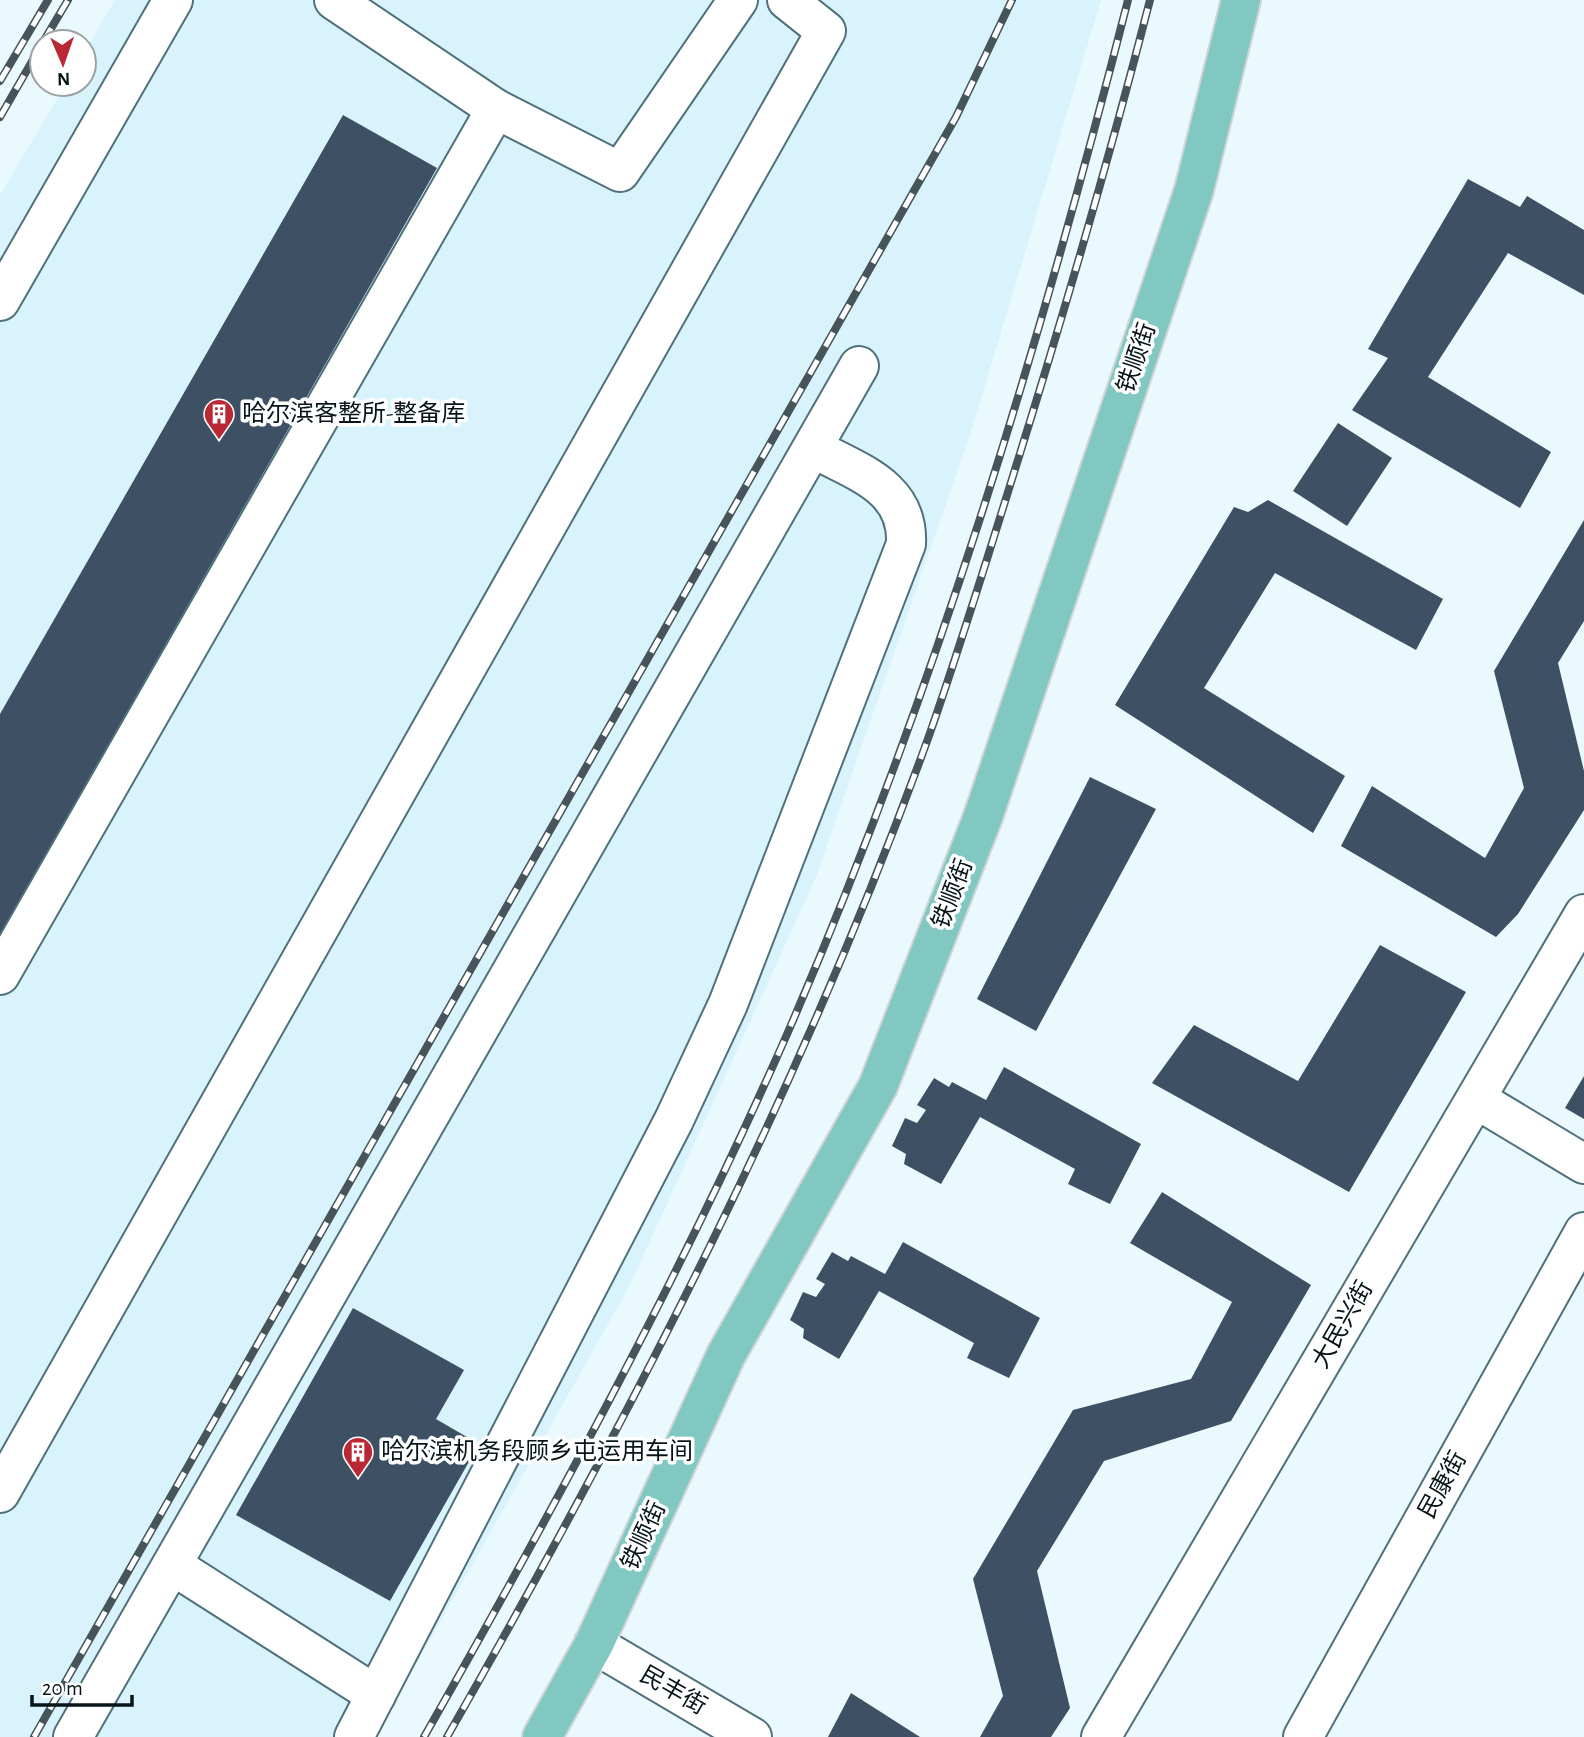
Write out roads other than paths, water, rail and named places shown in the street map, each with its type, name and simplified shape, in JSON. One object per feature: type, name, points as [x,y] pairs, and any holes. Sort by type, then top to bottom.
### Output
[{"type":"main road","name":"铁顺街","points":[[542,1737],[594,1644],[726,1355],[878,1086],[984,814],[1185,217],[1241,0]]},
{"type":"street","points":[[0,301],[173,0]]},
{"type":"street","points":[[334,0],[496,109],[620,172],[738,0]]},
{"type":"street","points":[[0,1493],[826,31],[787,0]]},
{"type":"street","points":[[0,975],[496,109]]},
{"type":"street","points":[[73,1737],[859,366]]},
{"type":"street","points":[[354,1737],[674,1120],[728,1004],[906,544],[907,526],[899,503],[879,484],[813,448]]},
{"type":"street","name":"大民兴街","points":[[1101,1737],[1584,914]]},
{"type":"street","points":[[1476,1099],[1584,1164]]},
{"type":"street","name":"民康街","points":[[1303,1737],[1584,1233]]},
{"type":"street","points":[[172,1565],[376,1695]]},
{"type":"street","name":"民丰街","points":[[594,1644],[752,1737]]},
{"type":"railway","points":[[0,81],[48,0]]},
{"type":"railway","points":[[51,28],[68,0]]},
{"type":"railway","points":[[34,1737],[956,117],[1012,0]]},
{"type":"railway","points":[[424,1737],[521,1564],[661,1301],[788,1032],[840,907],[889,780],[979,523],[1058,262],[1128,0]]},
{"type":"railway","points":[[447,1737],[582,1494],[710,1246],[770,1120],[881,863],[930,733],[996,531],[1086,233],[1150,0]]},
{"type":"railway","points":[[0,117],[28,68]]},
{"type":"place","name":"哈尔滨客整所-整备库","points":[[219,441]]},
{"type":"place","name":"哈尔滨机务段顾乡屯运用车间","points":[[358,1479]]}]
